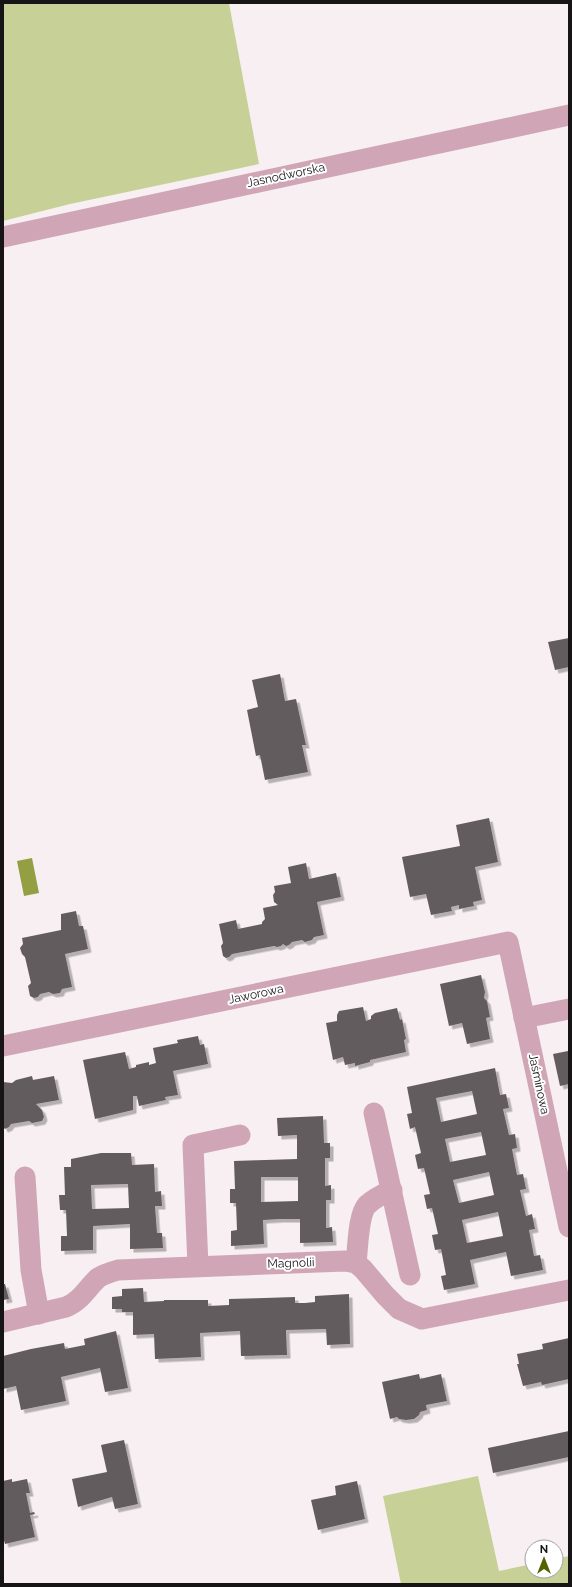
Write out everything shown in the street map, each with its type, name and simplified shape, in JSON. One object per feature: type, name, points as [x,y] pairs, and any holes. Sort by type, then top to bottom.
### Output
[{"type":"street","name":"Jasnodworska","points":[[3,237],[569,115]]},
{"type":"street","name":"Jaśminowa","points":[[508,942],[569,1227]]},
{"type":"street","name":"Jaworowa","points":[[3,1046],[508,942]]},
{"type":"street","points":[[524,1018],[569,1008]]},
{"type":"street","points":[[374,1113],[410,1275]]},
{"type":"street","points":[[198,1266],[193,1145],[240,1135]]},
{"type":"street","points":[[25,1177],[31,1270],[39,1314]]},
{"type":"street","points":[[392,1190],[376,1197],[362,1212],[356,1263],[363,1269],[385,1296],[399,1309],[422,1319],[569,1290]]},
{"type":"street","name":"Magnolii","points":[[3,1322],[74,1304],[98,1279],[107,1273],[118,1270],[338,1261],[356,1263]]},
{"type":"shaded area","points":[[3,3],[229,3],[259,164],[70,204],[3,221]]},
{"type":"shaded area","points":[[32,858],[39,893],[24,896],[17,861]]},
{"type":"shaded area","points":[[478,1476],[499,1571],[524,1566],[524,1579],[564,1579],[564,1557],[569,1556],[569,1584],[401,1584],[383,1496]]},
{"type":"building","points":[[569,638],[569,667],[555,670],[548,642]]},
{"type":"building","points":[[280,674],[285,701],[296,699],[306,745],[302,745],[308,772],[265,780],[260,755],[256,756],[247,710],[258,707],[252,680]]},
{"type":"building","points":[[489,818],[498,862],[475,867],[482,900],[473,902],[474,906],[459,909],[459,905],[451,907],[452,911],[431,915],[426,894],[410,897],[402,857],[460,846],[456,825]]},
{"type":"building","points":[[306,863],[309,879],[336,873],[341,897],[317,902],[324,935],[314,937],[312,940],[305,942],[302,940],[292,942],[286,946],[283,944],[277,947],[274,946],[232,954],[226,958],[223,956],[221,946],[223,943],[219,924],[236,920],[238,929],[262,924],[265,919],[263,908],[278,905],[274,902],[274,886],[291,883],[288,867]]},
{"type":"building","points":[[76,911],[79,926],[83,926],[88,949],[65,954],[72,987],[62,989],[60,993],[53,994],[49,992],[40,994],[38,997],[34,998],[30,996],[28,986],[31,983],[25,957],[20,948],[23,944],[22,938],[61,930],[61,914]]},
{"type":"building","points":[[481,975],[485,992],[484,998],[487,1001],[490,1017],[486,1018],[490,1039],[467,1044],[462,1023],[449,1026],[440,984]]},
{"type":"building","points":[[363,1007],[366,1021],[371,1019],[371,1016],[375,1013],[397,1008],[400,1020],[402,1019],[406,1039],[404,1040],[406,1052],[370,1060],[370,1062],[355,1066],[355,1063],[345,1065],[343,1057],[333,1060],[326,1023],[337,1021],[339,1011]]},
{"type":"building","points":[[198,1036],[200,1045],[204,1044],[208,1064],[173,1071],[178,1095],[165,1097],[166,1100],[139,1106],[137,1096],[133,1096],[133,1110],[95,1119],[83,1060],[125,1052],[129,1069],[136,1067],[136,1065],[149,1062],[149,1065],[156,1063],[153,1048],[178,1043],[177,1040]]},
{"type":"building","points":[[568,1051],[569,1084],[560,1086],[553,1054]]},
{"type":"building","points":[[495,1068],[500,1095],[506,1094],[509,1108],[503,1109],[509,1135],[515,1134],[517,1148],[512,1149],[517,1175],[523,1174],[526,1189],[520,1190],[526,1216],[532,1214],[535,1229],[529,1230],[534,1256],[540,1255],[543,1270],[511,1276],[506,1252],[470,1260],[475,1284],[444,1290],[441,1276],[446,1275],[441,1249],[435,1250],[432,1235],[438,1234],[432,1208],[427,1209],[424,1195],[430,1194],[424,1168],[418,1169],[415,1155],[421,1153],[415,1127],[410,1129],[407,1114],[412,1113],[407,1087]],"holes":[[[472,1091],[477,1114],[441,1122],[436,1098]],[[481,1132],[486,1155],[450,1162],[445,1139]],[[489,1172],[494,1195],[459,1203],[453,1180]],[[498,1212],[503,1236],[467,1243],[462,1220]]]},
{"type":"building","points":[[32,1076],[33,1080],[54,1076],[59,1100],[36,1104],[42,1110],[44,1117],[42,1121],[32,1123],[29,1121],[11,1124],[5,1129],[3,1127],[3,1082],[12,1083],[16,1080]]},
{"type":"building","points":[[323,1116],[324,1143],[330,1143],[330,1158],[325,1158],[325,1186],[331,1185],[331,1200],[326,1200],[326,1228],[332,1227],[333,1242],[300,1243],[300,1219],[280,1219],[263,1220],[264,1244],[231,1246],[231,1231],[237,1230],[236,1203],[230,1203],[230,1189],[235,1189],[234,1161],[297,1159],[297,1135],[278,1136],[277,1118]],"holes":[[[261,1177],[298,1177],[298,1201],[261,1202]]]},
{"type":"building","points":[[101,1153],[131,1153],[132,1165],[154,1164],[155,1192],[161,1191],[162,1206],[155,1206],[157,1233],[162,1233],[163,1248],[130,1249],[130,1224],[93,1226],[93,1250],[61,1251],[61,1236],[67,1236],[66,1210],[60,1210],[59,1195],[65,1195],[64,1167],[71,1167],[71,1159]],"holes":[[[128,1184],[129,1208],[92,1209],[91,1185]]]},
{"type":"building","points":[[3,1284],[5,1284],[9,1299],[3,1300]]},
{"type":"building","points":[[143,1288],[144,1302],[164,1300],[208,1300],[208,1306],[229,1305],[229,1299],[295,1297],[295,1303],[305,1303],[315,1302],[315,1296],[349,1294],[350,1344],[327,1345],[326,1329],[286,1330],[287,1355],[241,1356],[240,1331],[200,1333],[201,1357],[155,1359],[154,1334],[133,1335],[133,1312],[122,1312],[122,1309],[112,1309],[112,1297],[122,1296],[122,1289]]},
{"type":"building","points":[[116,1331],[128,1388],[105,1392],[100,1368],[61,1377],[66,1401],[21,1410],[16,1386],[3,1389],[3,1356],[64,1343],[65,1349],[85,1345],[84,1339]]},
{"type":"building","points":[[569,1338],[569,1379],[542,1385],[541,1382],[523,1386],[517,1364],[519,1364],[517,1354],[543,1349],[542,1344]]},
{"type":"building","points":[[419,1374],[420,1379],[441,1374],[447,1401],[426,1405],[427,1410],[420,1412],[414,1419],[406,1420],[399,1419],[397,1417],[390,1419],[382,1382]]},
{"type":"building","points":[[569,1431],[569,1457],[493,1473],[488,1448]]},
{"type":"building","points":[[124,1440],[138,1504],[115,1509],[112,1497],[78,1507],[72,1479],[107,1472],[101,1445]]},
{"type":"building","points":[[12,1479],[12,1482],[27,1479],[30,1493],[26,1493],[30,1513],[34,1512],[35,1514],[30,1515],[35,1537],[5,1544],[3,1537],[3,1481]]},
{"type":"building","points":[[357,1481],[365,1519],[318,1530],[311,1500],[336,1495],[335,1486]]}]
